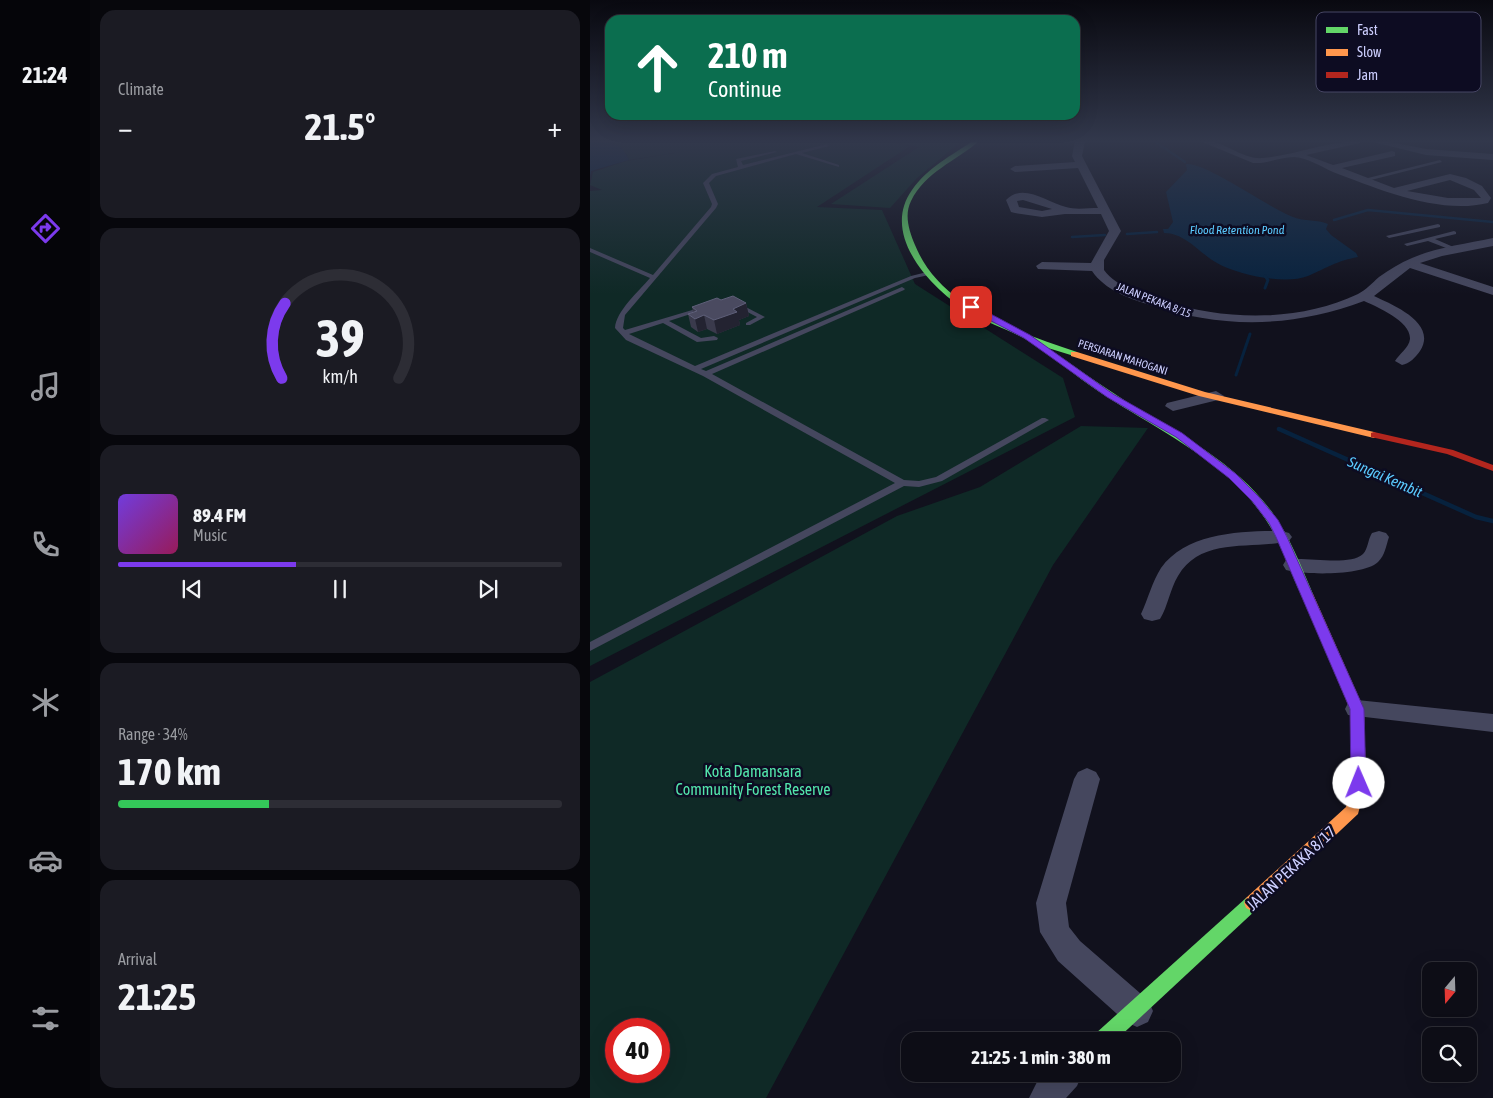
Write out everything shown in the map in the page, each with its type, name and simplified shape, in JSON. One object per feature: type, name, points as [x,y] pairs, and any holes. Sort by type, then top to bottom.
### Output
[{"type":"main road","name":"PERSIARAN MAHOGANI","points":[[914,192],[904,214],[905,227],[916,257],[929,276],[986,316],[1027,336],[1096,363],[1170,385],[1450,452],[1493,468]]},
{"type":"main road","name":"PERSIARAN MAHOGANI","points":[[1033,326],[1064,341],[1101,355],[1155,372],[1305,406]]},
{"type":"main road","name":"JALAN PEKAKA 8/17","points":[[1027,336],[1110,396],[1168,429],[1232,476],[1255,499],[1274,523],[1282,537],[1357,709],[1359,783],[1353,810],[1112,1032]]},
{"type":"main road","points":[[1155,372],[1166,379],[1170,385],[1172,406],[1168,429]]},
{"type":"street","points":[[1042,266],[1097,267],[1097,263],[1112,240],[1114,231],[1095,192]]},
{"type":"street","points":[[1399,192],[1419,197],[1466,202],[1484,201],[1486,198],[1484,192]]},
{"type":"street","points":[[1015,210],[1042,214],[1065,211],[1105,212]]},
{"type":"street","name":"JALAN PEKAKA 8/15","points":[[1097,267],[1110,284],[1172,310],[1219,320],[1250,321],[1281,318],[1325,310],[1364,296],[1409,264],[1456,250],[1493,242]]},
{"type":"street","points":[[1409,264],[1493,291]]},
{"type":"street","points":[[1364,296],[1394,311],[1410,322],[1416,331],[1419,340],[1413,352],[1402,361]]},
{"type":"street","points":[[1172,406],[1216,396]]},
{"type":"street","points":[[1152,614],[1170,570],[1187,555],[1205,546],[1225,540],[1282,537]]},
{"type":"street","points":[[1293,565],[1358,564],[1373,555],[1379,537]]},
{"type":"street","points":[[1357,709],[1493,723]]},
{"type":"street","points":[[1087,779],[1050,903],[1055,932],[1069,951],[1137,1011]]},
{"type":"street","points":[[1046,1098],[1056,1082]]},
{"type":"lane","points":[[710,192],[715,204],[713,208],[622,315],[619,323],[629,338],[706,374],[902,483],[919,484],[939,479],[1045,420]]},
{"type":"lane","points":[[1389,236],[1438,226]]},
{"type":"lane","points":[[1411,232],[1456,250]]},
{"type":"lane","points":[[1407,244],[1454,233]]},
{"type":"lane","points":[[590,250],[654,278]]},
{"type":"lane","points":[[695,369],[913,277],[929,276]]},
{"type":"lane","points":[[706,374],[917,283],[929,276]]},
{"type":"lane","points":[[729,301],[762,317],[748,324]]},
{"type":"lane","points":[[624,333],[652,323],[666,322],[713,305]]},
{"type":"lane","points":[[666,322],[700,340],[714,338]]},
{"type":"lane","points":[[590,647],[902,483]]},
{"type":"green space","points":[[590,192],[840,192],[817,207],[882,210],[915,284],[1063,378],[1075,417],[590,666]]},
{"type":"green space","points":[[849,192],[904,192],[890,208],[831,204]]},
{"type":"green space","name":"Kota Damansara Community Forest Reserve","points":[[1081,426],[1148,428],[1053,565],[766,1098],[590,1098],[590,682],[897,516],[980,487]]},
{"type":"water","name":"Flood Retention Pond","points":[[1166,192],[1247,192],[1293,217],[1328,224],[1326,229],[1331,235],[1356,253],[1358,257],[1298,279],[1275,279],[1249,275],[1217,263],[1179,236],[1164,233],[1163,229],[1168,229],[1173,222]]},
{"type":"building","points":[[733,296],[746,303],[733,309],[737,312],[714,320],[704,315],[695,319],[688,314],[697,311],[692,307],[717,298],[721,300]]},
{"type":"waterway","points":[[1334,220],[1368,210],[1493,222]]},
{"type":"waterway","points":[[1127,234],[1157,232]]},
{"type":"waterway","points":[[1072,237],[1105,235]]},
{"type":"waterway","name":"Sungai Kembit","points":[[1265,276],[1268,280],[1265,288]]},
{"type":"waterway","name":"Sungai Kembit","points":[[1236,375],[1250,334]]},
{"type":"waterway","name":"Sungai Kembit","points":[[1279,429],[1476,517],[1493,521]]},
{"type":"traffic: fast","points":[[913,192],[906,206],[905,226],[918,259],[925,271],[941,289],[957,302],[995,323],[1074,354]]},
{"type":"traffic: fast","points":[[1027,336],[1099,388],[1194,447],[1233,477],[1251,494],[1273,522],[1289,552],[1307,594]]},
{"type":"traffic: fast","points":[[1112,1032],[1252,903]]},
{"type":"traffic: slow","points":[[1074,354],[1202,394],[1374,435]]},
{"type":"traffic: slow","points":[[1252,903],[1353,810],[1359,783],[1357,709],[1307,594]]},
{"type":"traffic: jam","points":[[1374,435],[1450,452],[1493,468]]},
{"type":"route","points":[[971,307],[1027,336],[1110,396],[1179,435],[1232,476],[1255,499],[1274,523],[1282,537],[1357,709],[1359,783]]}]
